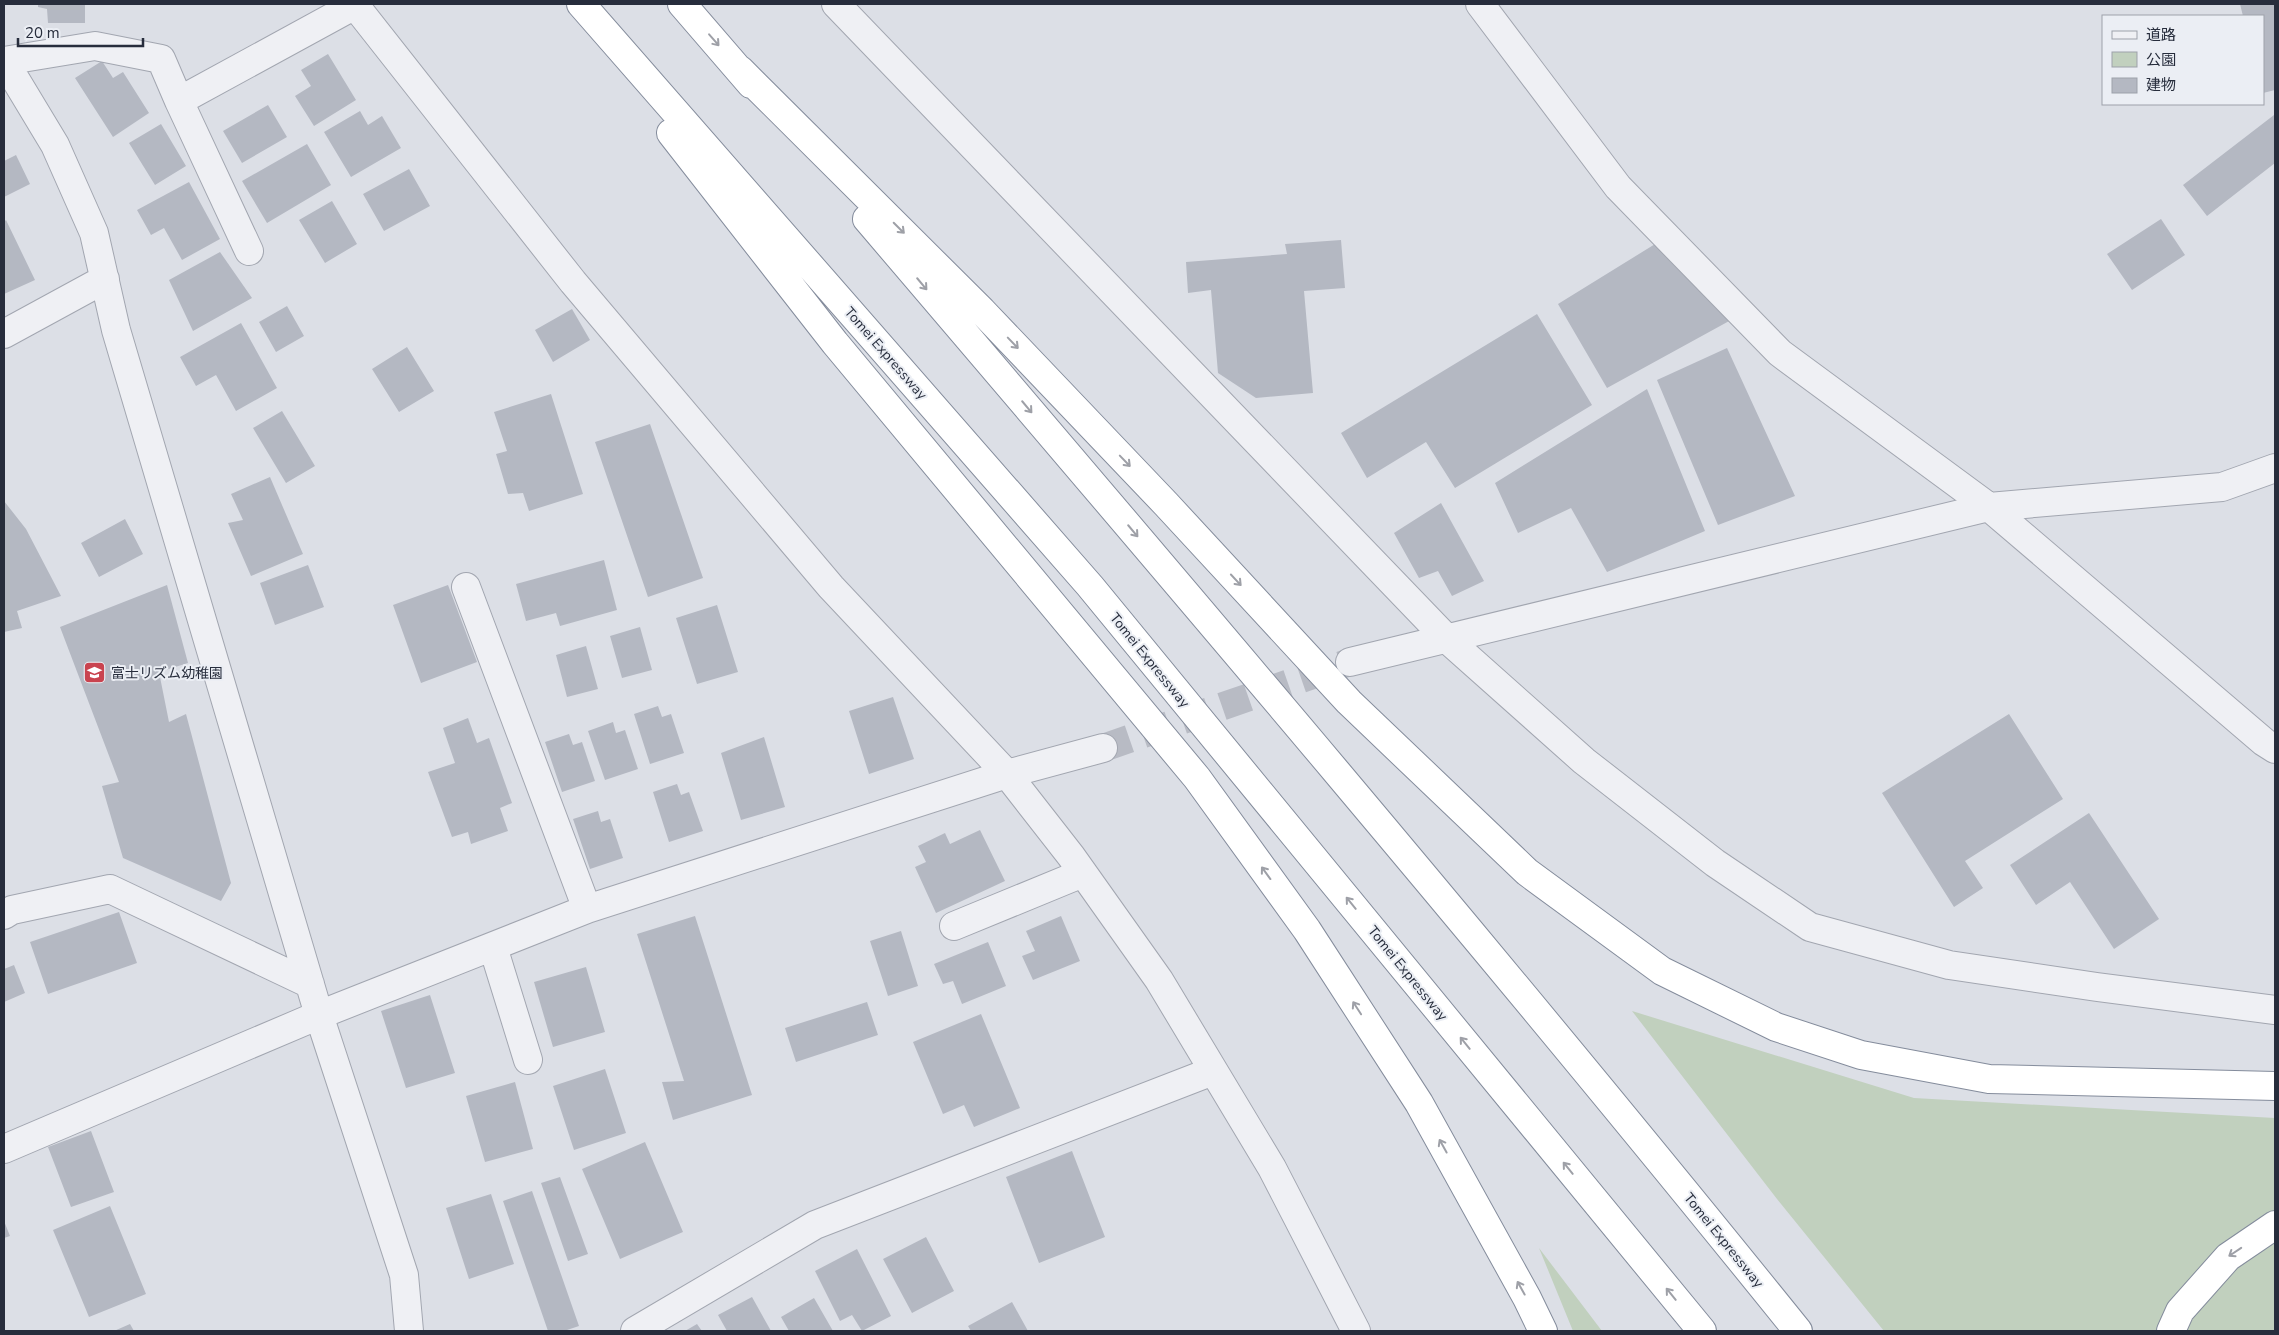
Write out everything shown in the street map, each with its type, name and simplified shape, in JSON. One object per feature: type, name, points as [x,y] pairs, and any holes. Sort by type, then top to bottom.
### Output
[{"type":"highway","points":[[579,4],[682,148],[835,343],[1197,778],[1307,930],[1419,1103],[1527,1298],[1543,1331]]},
{"type":"highway","name":"Tomei Expressway","points":[[579,4],[1090,586],[1702,1331]]},
{"type":"highway","name":"Tomei Expressway","points":[[682,4],[1226,639],[1710,1221],[1798,1331]]},
{"type":"highway","points":[[740,70],[982,310],[1166,504],[1349,702],[1527,872],[1662,971],[1776,1027],[1861,1055],[1989,1079],[2180,1086],[2275,1086]]},
{"type":"highway","points":[[2171,1331],[2180,1310],[2228,1257],[2275,1225]]},
{"type":"street","points":[[179,101],[354,4],[573,282],[831,587],[1007,774],[1083,873],[1159,980],[1272,1168],[1356,1331]]},
{"type":"street","points":[[836,4],[1447,638],[1584,762],[1715,863],[1810,927],[1949,965],[2097,987],[2275,1010]]},
{"type":"street","points":[[1480,4],[1618,186],[1780,353],[1989,507],[2264,742],[2275,749]]},
{"type":"street","points":[[4,62],[95,46],[161,59],[249,251]]},
{"type":"street","points":[[4,66],[14,77],[55,144],[94,233],[119,339],[319,1015],[404,1275],[409,1331]]},
{"type":"street","points":[[4,334],[105,278]]},
{"type":"street","points":[[1350,662],[1989,507],[2222,487],[2275,468]]},
{"type":"street","points":[[466,587],[587,910]]},
{"type":"street","points":[[4,1149],[319,1015],[587,910],[1007,774],[1102,748]]},
{"type":"street","points":[[954,926],[1083,873]]},
{"type":"street","points":[[4,915],[12,910],[110,889],[310,984]]},
{"type":"street","points":[[493,946],[528,1060]]},
{"type":"street","points":[[635,1331],[815,1225],[1213,1071]]},
{"type":"green space","points":[[1632,1011],[1914,1098],[2275,1118],[2275,1331],[1884,1331],[1777,1199]]},
{"type":"green space","points":[[1539,1248],[1602,1331],[1573,1331]]},
{"type":"building","points":[[38,4],[85,4],[85,23],[48,23],[47,9],[38,7]]},
{"type":"building","points":[[2240,4],[2275,4],[2275,90],[2264,93],[2264,15],[2243,15]]},
{"type":"building","points":[[328,54],[356,100],[314,126],[295,96],[311,86],[301,70]]},
{"type":"building","points":[[102,61],[113,78],[123,72],[149,113],[113,137],[75,78]]},
{"type":"building","points":[[268,105],[287,137],[242,163],[223,131]]},
{"type":"building","points":[[360,111],[368,125],[382,116],[401,148],[351,177],[324,132]]},
{"type":"building","points":[[2274,115],[2275,163],[2207,216],[2183,185]]},
{"type":"building","points":[[161,124],[186,166],[155,185],[129,143]]},
{"type":"building","points":[[307,144],[331,185],[267,223],[242,181]]},
{"type":"building","points":[[16,155],[30,184],[4,197],[4,161]]},
{"type":"building","points":[[409,169],[430,206],[384,231],[363,194]]},
{"type":"building","points":[[189,182],[220,239],[182,260],[164,228],[151,235],[137,210]]},
{"type":"building","points":[[332,201],[357,244],[325,263],[299,220]]},
{"type":"building","points":[[2161,219],[2185,255],[2132,290],[2107,254]]},
{"type":"building","points":[[6,220],[35,280],[4,294],[4,222]]},
{"type":"building","points":[[1341,240],[1345,288],[1304,291],[1313,393],[1256,398],[1218,373],[1211,290],[1188,293],[1186,262],[1287,254],[1285,244]]},
{"type":"building","points":[[1660,241],[1731,320],[1607,388],[1558,304]]},
{"type":"building","points":[[220,252],[252,298],[193,331],[169,280]]},
{"type":"building","points":[[287,306],[304,336],[276,352],[259,322]]},
{"type":"building","points":[[572,309],[590,340],[553,362],[535,330]]},
{"type":"building","points":[[1537,314],[1592,405],[1455,488],[1426,442],[1367,478],[1341,433]]},
{"type":"building","points":[[241,323],[277,388],[236,411],[216,375],[196,386],[180,357]]},
{"type":"building","points":[[407,347],[434,391],[399,412],[372,369]]},
{"type":"building","points":[[1727,348],[1795,496],[1718,525],[1657,380]]},
{"type":"building","points":[[1647,389],[1705,531],[1607,572],[1571,508],[1518,533],[1495,483]]},
{"type":"building","points":[[551,394],[583,494],[529,511],[523,493],[508,494],[496,454],[507,451],[494,412]]},
{"type":"building","points":[[282,411],[315,466],[286,483],[253,428]]},
{"type":"building","points":[[650,424],[703,578],[648,597],[595,442]]},
{"type":"building","points":[[270,477],[303,554],[251,576],[228,523],[243,520],[231,494]]},
{"type":"building","points":[[4,501],[26,529],[61,596],[17,611],[22,628],[4,632]]},
{"type":"building","points":[[1441,503],[1484,581],[1452,596],[1438,571],[1419,578],[1394,533]]},
{"type":"building","points":[[125,519],[143,554],[99,577],[81,543]]},
{"type":"building","points":[[604,560],[617,610],[560,626],[556,613],[526,621],[516,584]]},
{"type":"building","points":[[308,565],[324,607],[275,625],[260,583]]},
{"type":"building","points":[[167,585],[188,663],[159,672],[169,722],[186,714],[231,883],[221,901],[123,858],[102,786],[119,782],[60,627]]},
{"type":"building","points":[[448,585],[477,662],[421,683],[393,605]]},
{"type":"building","points":[[717,605],[738,672],[697,684],[676,618]]},
{"type":"building","points":[[640,627],[652,670],[622,678],[610,636]]},
{"type":"building","points":[[586,646],[598,689],[567,697],[556,655]]},
{"type":"building","points":[[893,697],[914,759],[869,774],[849,711]]},
{"type":"building","points":[[658,706],[662,717],[671,714],[684,753],[650,764],[634,714]]},
{"type":"building","points":[[2009,714],[2063,799],[1965,861],[1983,888],[1954,907],[1882,793]]},
{"type":"building","points":[[468,718],[477,743],[489,738],[512,803],[500,808],[508,831],[471,844],[468,832],[452,837],[428,772],[455,763],[443,728]]},
{"type":"building","points":[[613,722],[616,733],[625,730],[638,769],[605,780],[588,731]]},
{"type":"building","points":[[569,734],[573,745],[582,742],[595,781],[562,792],[545,742]]},
{"type":"building","points":[[764,737],[785,807],[741,820],[721,753]]},
{"type":"building","points":[[677,784],[681,795],[689,792],[703,831],[669,842],[653,792]]},
{"type":"building","points":[[598,811],[601,822],[610,819],[623,858],[590,869],[573,819]]},
{"type":"building","points":[[2089,813],[2159,919],[2114,949],[2070,882],[2036,905],[2010,865]]},
{"type":"building","points":[[980,830],[1005,881],[936,913],[915,867],[926,862],[918,846],[945,833],[950,844]]},
{"type":"building","points":[[119,912],[137,963],[48,994],[30,942]]},
{"type":"building","points":[[695,916],[752,1095],[673,1120],[662,1082],[684,1081],[637,934]]},
{"type":"building","points":[[1061,916],[1080,961],[1033,980],[1022,956],[1035,951],[1026,931]]},
{"type":"building","points":[[901,931],[918,986],[888,996],[870,941]]},
{"type":"building","points":[[988,942],[1006,986],[962,1004],[953,981],[943,984],[934,964]]},
{"type":"building","points":[[14,965],[25,993],[4,1002],[4,969]]},
{"type":"building","points":[[586,967],[605,1032],[553,1047],[534,982]]},
{"type":"building","points":[[430,995],[455,1073],[406,1088],[381,1011]]},
{"type":"building","points":[[867,1002],[878,1035],[796,1062],[785,1028]]},
{"type":"building","points":[[981,1014],[1020,1108],[974,1127],[964,1105],[943,1114],[913,1042]]},
{"type":"building","points":[[605,1069],[626,1133],[574,1150],[553,1086]]},
{"type":"building","points":[[515,1082],[533,1149],[485,1162],[466,1096]]},
{"type":"building","points":[[91,1131],[114,1192],[71,1207],[48,1147]]},
{"type":"building","points":[[645,1142],[683,1232],[620,1259],[582,1169]]},
{"type":"building","points":[[1072,1151],[1105,1237],[1039,1263],[1006,1177]]},
{"type":"building","points":[[560,1177],[588,1254],[568,1261],[541,1183]]},
{"type":"building","points":[[532,1191],[579,1326],[564,1331],[548,1331],[503,1201]]},
{"type":"building","points":[[491,1194],[514,1264],[469,1279],[446,1208]]},
{"type":"building","points":[[110,1206],[146,1294],[89,1317],[53,1230]]},
{"type":"building","points":[[4,1221],[10,1236],[4,1238]]},
{"type":"building","points":[[926,1237],[954,1291],[912,1313],[883,1259]]},
{"type":"building","points":[[857,1249],[891,1316],[862,1331],[852,1315],[840,1321],[815,1271]]},
{"type":"building","points":[[752,1297],[771,1331],[727,1331],[718,1315]]},
{"type":"building","points":[[814,1298],[833,1331],[789,1331],[781,1317]]},
{"type":"building","points":[[1012,1302],[1028,1331],[971,1331],[968,1326]]},
{"type":"building","points":[[130,1324],[134,1331],[114,1331]]},
{"type":"building","points":[[697,1324],[702,1331],[685,1331]]},
{"type":"tunnel","points":[[1103,748],[1350,662]]},
{"type":"place","name":"富士リズム幼稚園","points":[[95,673]]}]
